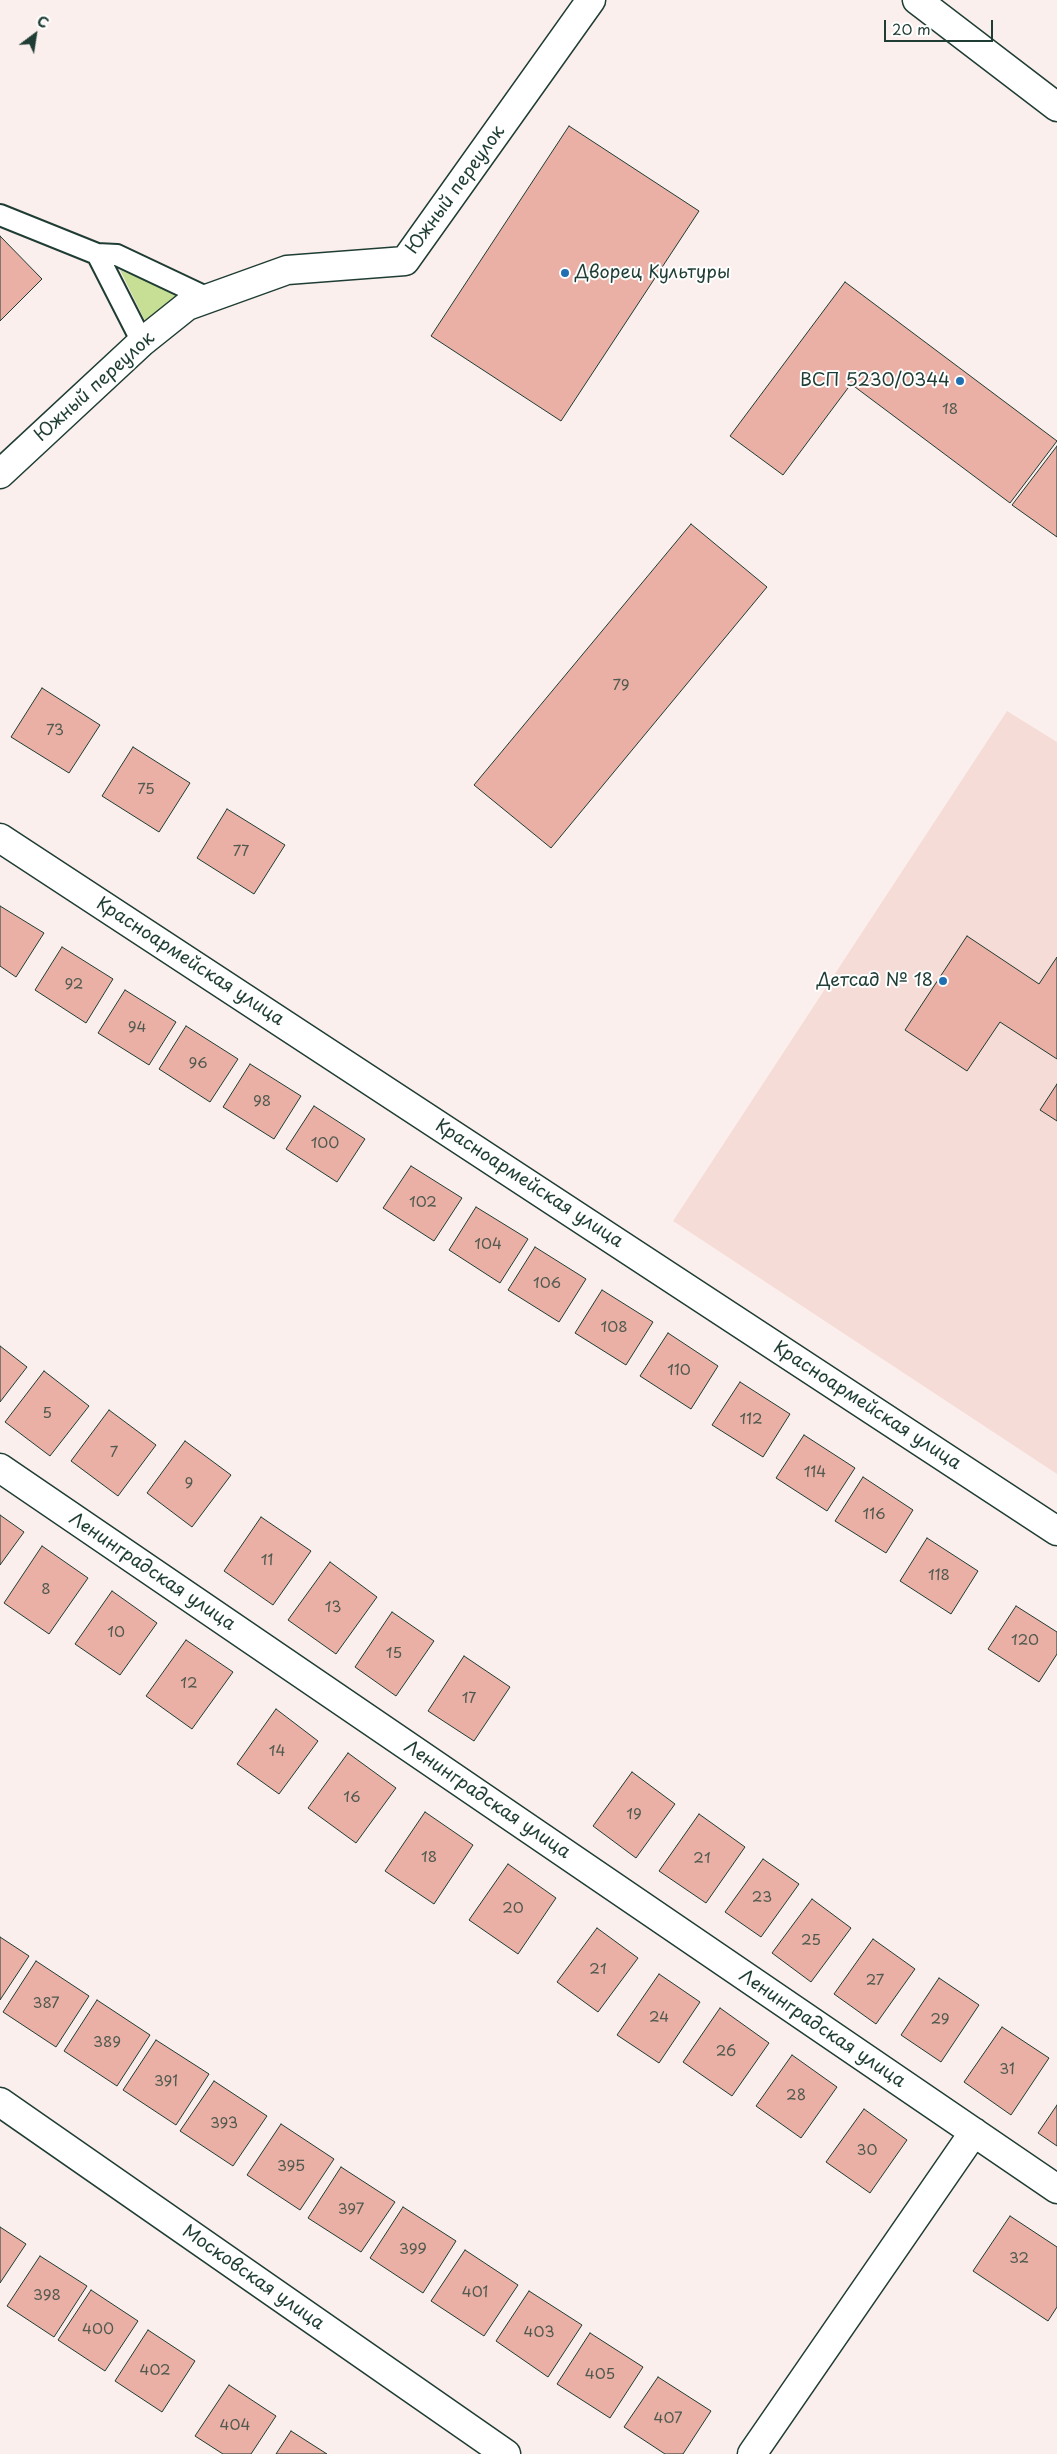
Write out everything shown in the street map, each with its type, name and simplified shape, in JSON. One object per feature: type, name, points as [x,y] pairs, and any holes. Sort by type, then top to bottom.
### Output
[{"type":"street","name":"Южный переулок","points":[[0,474],[142,342],[187,306],[287,270],[405,261],[591,0]]},
{"type":"street","points":[[916,0],[1057,107]]},
{"type":"street","name":"Красноармейская улица","points":[[0,838],[1057,1531]]},
{"type":"street","name":"Ленинградская улица","points":[[0,1468],[1057,2189]]},
{"type":"street","name":"Московская улица","points":[[0,2102],[506,2454]]},
{"type":"street","points":[[752,2454],[974,2132]]},
{"type":"lane","points":[[0,215],[77,244],[97,254],[117,255],[208,298]]},
{"type":"lane","points":[[97,254],[142,342]]},
{"type":"shaded area","name":"Детсад № 18","points":[[1007,711],[1057,742],[1057,1474],[673,1221]]},
{"type":"green space","points":[[120,270],[180,294],[145,321]]},
{"type":"building","name":"Дворец Культуры","points":[[569,126],[699,211],[561,421],[431,336]]},
{"type":"building","points":[[0,236],[42,279],[0,321]]},
{"type":"building","points":[[845,282],[1057,441],[1010,503],[851,384],[783,475],[730,436]]},
{"type":"building","points":[[1057,446],[1057,537],[1012,505]]},
{"type":"building","points":[[691,524],[767,587],[551,848],[474,785]]},
{"type":"building","points":[[42,688],[100,725],[69,773],[11,737]]},
{"type":"building","points":[[133,747],[190,783],[159,832],[102,796]]},
{"type":"building","points":[[227,809],[285,845],[254,894],[197,858]]},
{"type":"building","points":[[0,906],[44,933],[16,977],[0,966]]},
{"type":"building","points":[[967,936],[1039,984],[1057,957],[1057,1059],[1000,1022],[967,1071],[905,1030]]},
{"type":"building","points":[[62,947],[113,979],[86,1023],[35,990]]},
{"type":"building","points":[[125,990],[176,1022],[149,1065],[98,1033]]},
{"type":"building","points":[[186,1026],[238,1059],[210,1102],[159,1069]]},
{"type":"building","points":[[250,1064],[301,1096],[274,1139],[223,1107]]},
{"type":"building","points":[[1057,1084],[1057,1121],[1040,1110]]},
{"type":"building","points":[[314,1106],[365,1139],[337,1182],[286,1149]]},
{"type":"building","points":[[411,1166],[462,1198],[434,1241],[383,1208]]},
{"type":"building","points":[[476,1207],[528,1239],[500,1283],[449,1250]]},
{"type":"building","points":[[535,1247],[586,1279],[559,1322],[508,1290]]},
{"type":"building","points":[[602,1290],[653,1322],[626,1365],[575,1333]]},
{"type":"building","points":[[668,1333],[718,1366],[691,1409],[640,1376]]},
{"type":"building","points":[[0,1346],[27,1367],[0,1402]]},
{"type":"building","points":[[44,1371],[89,1406],[50,1456],[5,1422]]},
{"type":"building","points":[[740,1382],[790,1414],[763,1457],[712,1425]]},
{"type":"building","points":[[109,1410],[156,1445],[118,1496],[71,1461]]},
{"type":"building","points":[[804,1435],[855,1468],[827,1511],[776,1478]]},
{"type":"building","points":[[185,1441],[231,1475],[192,1527],[147,1493]]},
{"type":"building","points":[[863,1477],[913,1510],[886,1553],[835,1521]]},
{"type":"building","points":[[0,1515],[24,1532],[0,1565]]},
{"type":"building","points":[[261,1517],[311,1551],[273,1605],[224,1571]]},
{"type":"building","points":[[927,1538],[978,1571],[951,1614],[900,1581]]},
{"type":"building","points":[[42,1546],[88,1578],[49,1634],[4,1603]]},
{"type":"building","points":[[330,1562],[377,1597],[336,1654],[288,1620]]},
{"type":"building","points":[[112,1591],[157,1623],[120,1675],[75,1644]]},
{"type":"building","points":[[1016,1606],[1057,1632],[1057,1654],[1039,1682],[988,1649]]},
{"type":"building","points":[[392,1612],[434,1641],[396,1696],[355,1667]]},
{"type":"building","points":[[186,1640],[233,1672],[192,1729],[146,1696]]},
{"type":"building","points":[[464,1656],[510,1687],[474,1741],[428,1711]]},
{"type":"building","points":[[276,1709],[318,1741],[279,1794],[237,1764]]},
{"type":"building","points":[[348,1753],[396,1788],[356,1843],[308,1808]]},
{"type":"building","points":[[632,1772],[675,1804],[636,1858],[593,1826]]},
{"type":"building","points":[[425,1812],[473,1845],[434,1904],[385,1871]]},
{"type":"building","points":[[699,1814],[745,1847],[706,1903],[659,1871]]},
{"type":"building","points":[[763,1859],[799,1884],[761,1937],[725,1912]]},
{"type":"building","points":[[508,1864],[556,1898],[518,1954],[469,1920]]},
{"type":"building","points":[[812,1899],[851,1928],[811,1982],[772,1953]]},
{"type":"building","points":[[597,1928],[638,1958],[598,2012],[557,1982]]},
{"type":"building","points":[[0,1937],[29,1956],[0,2000]]},
{"type":"building","points":[[873,1939],[915,1969],[876,2024],[834,1994]]},
{"type":"building","points":[[36,1961],[89,1996],[56,2047],[3,2012]]},
{"type":"building","points":[[659,1974],[700,2002],[659,2063],[617,2035]]},
{"type":"building","points":[[939,1978],[979,2005],[941,2062],[901,2035]]},
{"type":"building","points":[[97,2000],[150,2035],[117,2086],[64,2051]]},
{"type":"building","points":[[720,2008],[769,2043],[732,2096],[683,2062]]},
{"type":"building","points":[[1002,2027],[1049,2058],[1011,2115],[964,2082]]},
{"type":"building","points":[[156,2040],[209,2074],[176,2125],[123,2090]]},
{"type":"building","points":[[792,2055],[837,2087],[801,2138],[756,2106]]},
{"type":"building","points":[[214,2081],[267,2116],[233,2166],[180,2131]]},
{"type":"building","points":[[1057,2105],[1057,2146],[1038,2133]]},
{"type":"building","points":[[864,2109],[907,2140],[870,2193],[826,2162]]},
{"type":"building","points":[[281,2124],[334,2159],[300,2210],[247,2175]]},
{"type":"building","points":[[341,2167],[395,2202],[361,2252],[308,2218]]},
{"type":"building","points":[[403,2207],[456,2241],[423,2293],[370,2258]]},
{"type":"building","points":[[1010,2216],[1057,2247],[1057,2307],[1048,2321],[973,2271]]},
{"type":"building","points":[[0,2227],[26,2244],[0,2283]]},
{"type":"building","points":[[465,2250],[518,2285],[484,2336],[431,2301]]},
{"type":"building","points":[[40,2256],[87,2286],[54,2337],[7,2306]]},
{"type":"building","points":[[91,2290],[138,2321],[105,2371],[58,2340]]},
{"type":"building","points":[[529,2291],[582,2325],[548,2377],[496,2341]]},
{"type":"building","points":[[148,2330],[195,2361],[162,2412],[115,2381]]},
{"type":"building","points":[[590,2333],[643,2367],[610,2418],[557,2384]]},
{"type":"building","points":[[658,2377],[711,2411],[683,2454],[665,2454],[624,2427]]},
{"type":"building","points":[[229,2385],[276,2416],[251,2454],[223,2454],[195,2436]]},
{"type":"building","points":[[291,2431],[327,2454],[276,2454]]},
{"type":"place","name":"Дворец Культуры","points":[[565,273]]},
{"type":"place","name":"ВСП 5230/0344","points":[[960,381]]},
{"type":"place","name":"Детсад № 18","points":[[943,981]]}]
